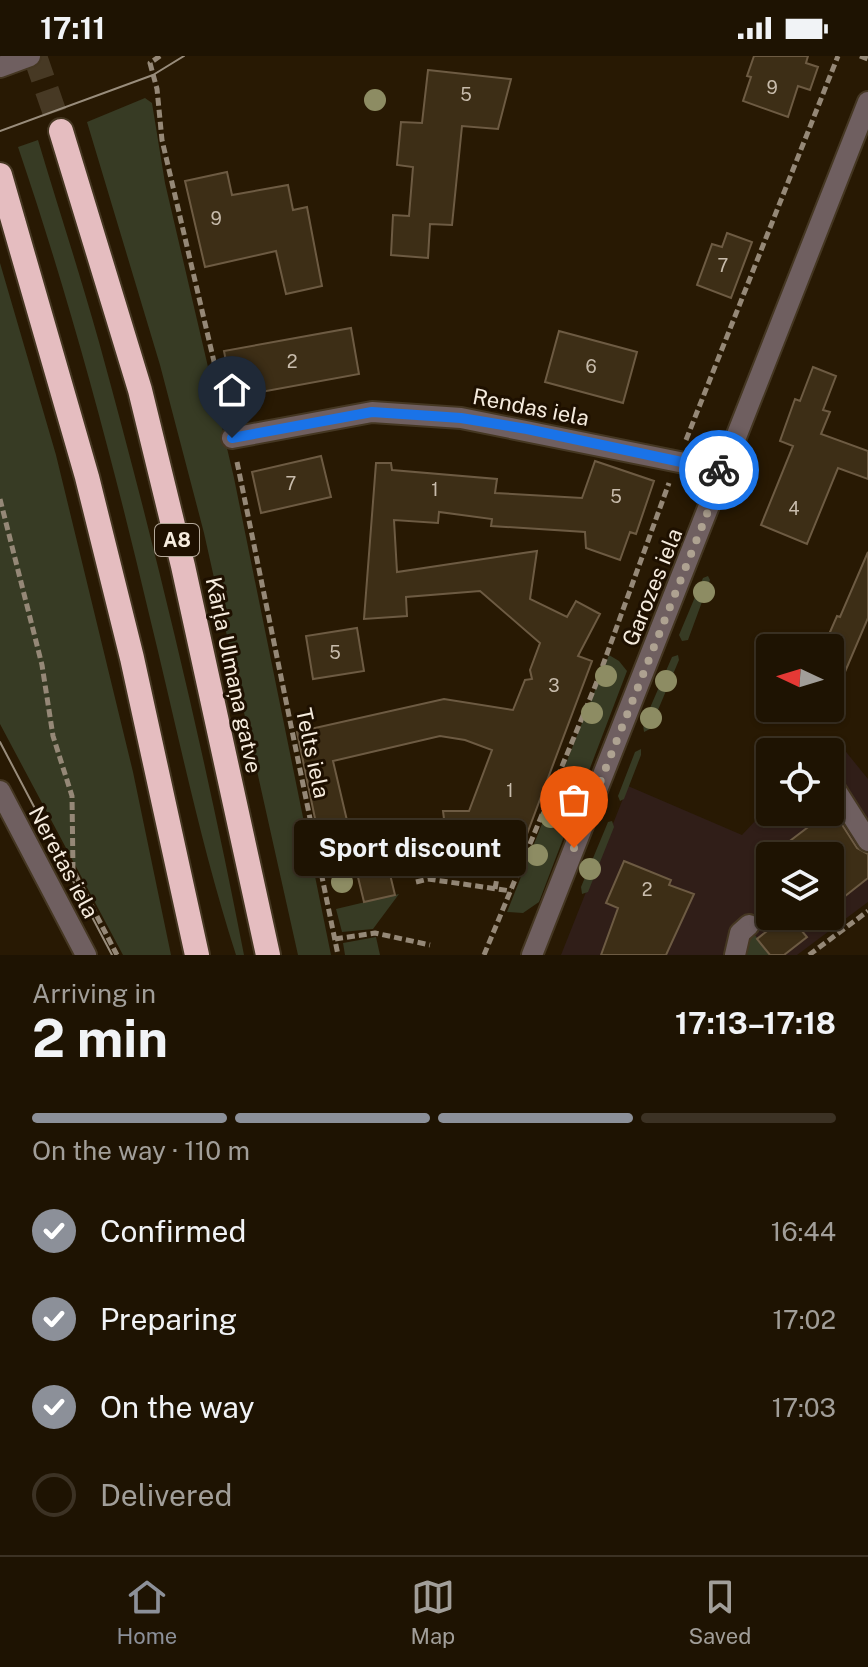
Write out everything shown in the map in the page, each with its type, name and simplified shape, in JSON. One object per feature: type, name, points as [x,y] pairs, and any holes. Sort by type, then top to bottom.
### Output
[{"type":"highway","name":"Kārļa Ulmaņa gatve","points":[[61,131],[140,390],[183,566],[268,955]]},
{"type":"highway","points":[[0,175],[87,477],[132,658],[197,955]]},
{"type":"street","points":[[0,67],[30,56]]},
{"type":"street","name":"Garozes iela","points":[[532,955],[868,102]]},
{"type":"street","name":"Rendas iela","points":[[232,438],[372,412],[461,418],[724,471]]},
{"type":"street","name":"Neretas iela","points":[[0,791],[86,955]]},
{"type":"street","points":[[844,803],[868,841]]},
{"type":"street","points":[[735,955],[740,933],[749,925]]},
{"type":"path","points":[[160,56],[150,63],[157,89],[162,140],[195,279]]},
{"type":"path","points":[[484,955],[596,684],[678,461],[838,56]]},
{"type":"path","points":[[860,56],[868,59]]},
{"type":"path","points":[[0,499],[42,665],[53,736],[72,796],[73,870],[117,955]]},
{"type":"path","name":"Telts iela","points":[[269,620],[338,955]]},
{"type":"path","points":[[495,889],[498,872]]},
{"type":"path","points":[[416,882],[428,879],[511,891]]},
{"type":"path","points":[[809,955],[868,911]]},
{"type":"path","points":[[335,939],[375,933],[430,945]]},
{"type":"shaded area","points":[[844,749],[868,779],[868,902],[844,920],[844,842],[756,842],[756,930],[830,930],[797,955],[561,955],[628,786],[742,835],[756,820],[756,826],[844,826]]},
{"type":"green space","points":[[145,98],[152,103],[165,183],[234,478],[331,955],[298,955],[204,533],[160,365],[87,122]]},
{"type":"green space","points":[[38,140],[92,317],[140,494],[178,647],[244,955],[236,955],[211,870],[105,438],[73,321],[18,147]]},
{"type":"green space","points":[[0,263],[56,455],[133,772],[171,955],[123,955],[0,724]]},
{"type":"green space","points":[[708,576],[710,580],[688,640],[682,641],[679,635],[703,578]]},
{"type":"green space","points":[[609,655],[627,671],[539,902],[523,913],[507,912]]},
{"type":"green space","points":[[678,655],[679,660],[650,729],[644,732],[643,724],[672,657]]},
{"type":"green space","points":[[641,749],[624,799],[620,801],[618,796],[635,752]]},
{"type":"green space","points":[[612,821],[614,827],[588,892],[582,894],[581,887],[608,822]]},
{"type":"green space","points":[[399,894],[373,929],[342,932],[336,909]]},
{"type":"green space","points":[[755,935],[770,955],[741,955],[747,940]]},
{"type":"green space","points":[[376,937],[380,955],[345,955],[343,943]]},
{"type":"building","points":[[754,56],[808,56],[806,63],[818,67],[810,90],[798,86],[788,117],[743,101]]},
{"type":"building","points":[[428,70],[511,79],[498,129],[462,126],[452,225],[430,224],[428,258],[391,255],[393,215],[409,216],[413,167],[397,165],[401,122],[422,123]]},
{"type":"building","points":[[227,172],[232,195],[288,185],[293,210],[307,207],[322,286],[286,294],[276,251],[205,267],[185,181]]},
{"type":"building","points":[[727,233],[752,242],[731,298],[697,285],[712,244],[722,247]]},
{"type":"building","points":[[351,328],[359,374],[233,397],[224,351]]},
{"type":"building","points":[[559,331],[637,352],[623,403],[545,382]]},
{"type":"building","points":[[813,367],[836,376],[823,410],[830,412],[821,434],[868,451],[868,479],[838,468],[807,544],[761,525],[793,446],[780,441],[795,399],[800,401]]},
{"type":"building","points":[[321,456],[331,497],[261,513],[252,472]]},
{"type":"building","points":[[595,461],[654,481],[636,534],[630,532],[620,560],[586,548],[585,532],[491,526],[492,519],[439,512],[438,523],[394,520],[397,572],[537,551],[530,599],[567,617],[576,601],[600,614],[578,656],[592,661],[512,874],[450,866],[443,811],[469,811],[492,750],[465,740],[440,736],[333,761],[353,846],[322,852],[297,732],[444,699],[513,710],[525,680],[532,679],[530,670],[540,643],[480,591],[406,597],[407,616],[364,619],[376,463],[391,463],[392,470],[497,479],[495,493],[582,498]]},
{"type":"building","points":[[868,552],[868,618],[844,674],[844,634],[829,634],[837,616],[840,617]]},
{"type":"building","points":[[357,628],[364,671],[313,679],[306,636]]},
{"type":"building","points":[[810,826],[843,826],[857,848],[868,854],[868,878],[844,897],[844,842],[788,842]]},
{"type":"building","points":[[624,861],[671,880],[669,885],[694,894],[666,955],[601,955],[618,908],[606,903]]},
{"type":"building","points":[[387,862],[395,895],[364,902],[356,869]]},
{"type":"building","points":[[801,930],[807,937],[784,955],[770,955],[757,939],[767,931]]},
{"type":"tunnel","points":[[35,56],[61,131]]},
{"type":"tram line","points":[[0,131],[153,75],[184,56]]},
{"type":"tram line","points":[[0,742],[112,955]]},
{"type":"way so far","points":[[574,848],[724,471],[719,470]]},
{"type":"place","name":"Sport discount","points":[[574,848]]},
{"type":"route","points":[[232,438],[372,412],[461,418],[527,429],[719,470]]}]
